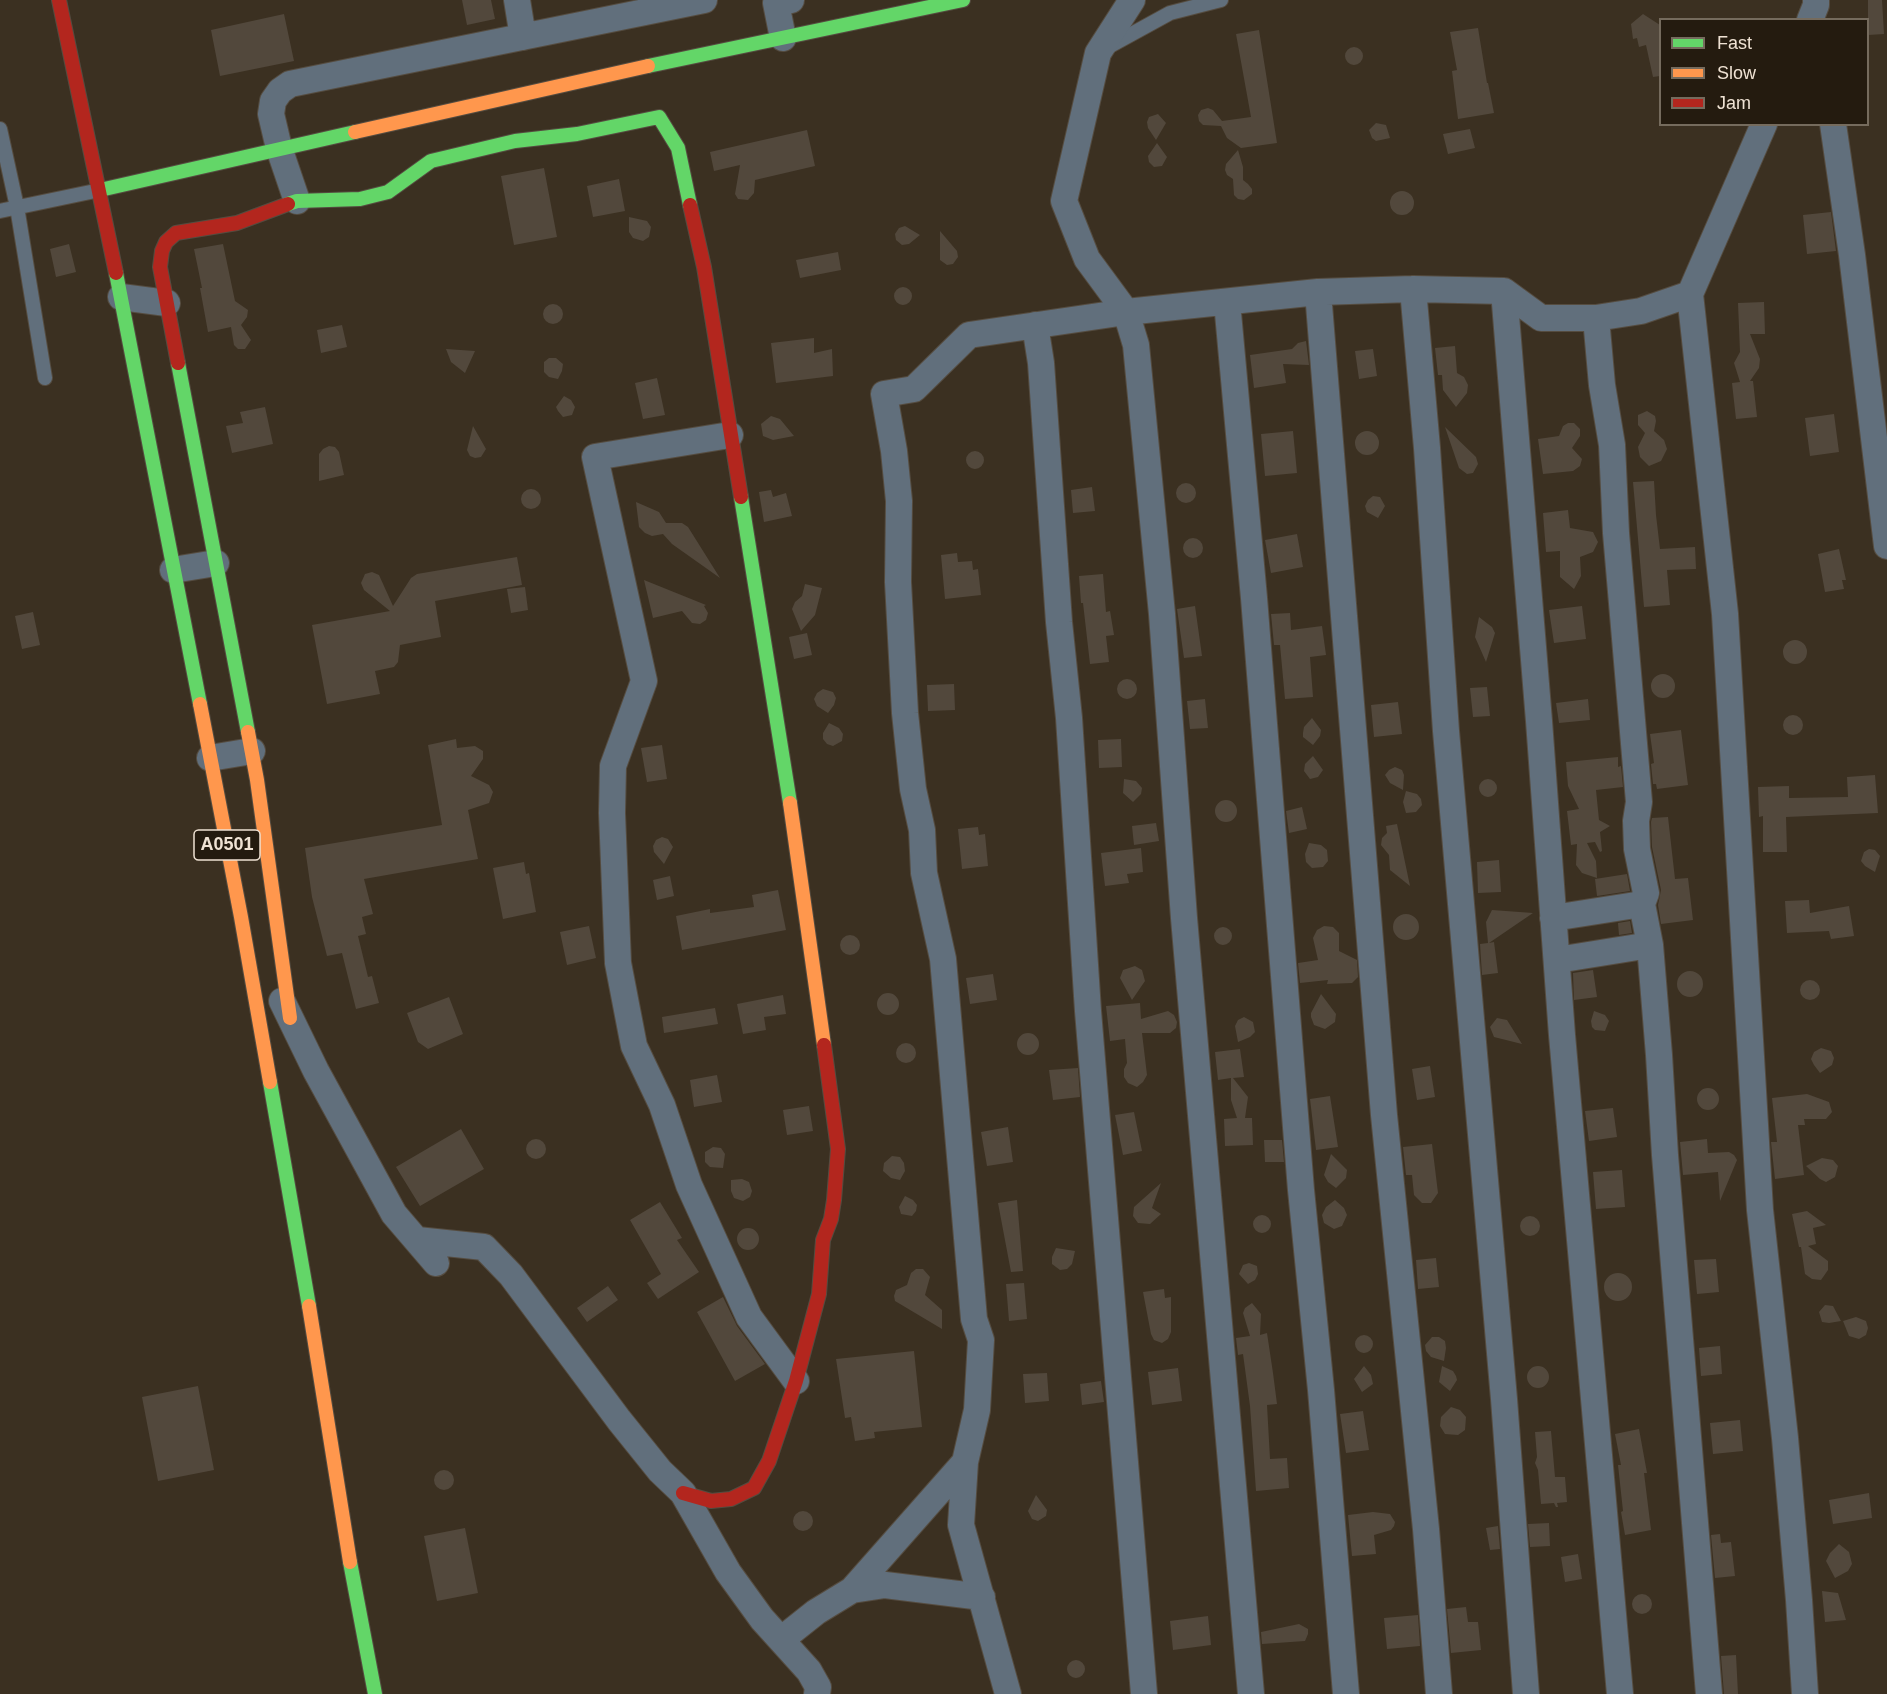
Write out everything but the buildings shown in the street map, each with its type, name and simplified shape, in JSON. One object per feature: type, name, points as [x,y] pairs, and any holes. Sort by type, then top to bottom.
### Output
[{"type":"main road","name":"A0501","points":[[59,0],[100,190],[242,917],[303,1268],[356,1597],[375,1694]]},
{"type":"main road","points":[[100,190],[648,66],[963,0]]},
{"type":"main road","points":[[290,1018],[252,752],[160,267],[166,242],[176,233],[237,223],[297,201],[360,199],[388,192],[431,160],[515,141],[577,134],[659,117],[678,148],[704,267],[790,802],[838,1149],[831,1219],[823,1240],[819,1294],[796,1381],[769,1461],[754,1488],[731,1499],[711,1501],[683,1493]]},
{"type":"street","points":[[517,0],[523,37]]},
{"type":"street","points":[[297,201],[279,148],[271,114],[273,101],[279,91],[290,84],[702,0]]},
{"type":"street","points":[[1132,0],[1098,53],[1064,201],[1087,259],[1126,312],[1136,345],[1162,614],[1184,918],[1251,1694]]},
{"type":"street","points":[[777,1],[783,38]]},
{"type":"street","points":[[1763,126],[1690,294],[1725,614],[1760,1210],[1785,1438],[1805,1694]]},
{"type":"street","points":[[1833,126],[1887,546]]},
{"type":"street","points":[[1008,1694],[961,1525],[965,1462],[977,1410],[981,1340],[974,1319],[943,958],[924,873],[922,830],[913,789],[905,713],[898,582],[899,501],[894,451],[884,394],[914,389],[969,335],[1126,312],[1318,292],[1413,289],[1504,291],[1541,318],[1596,318],[1641,311],[1690,294]]},
{"type":"street","points":[[1413,289],[1446,731],[1504,1399],[1526,1694]]},
{"type":"street","points":[[1504,291],[1553,918],[1620,1694]]},
{"type":"street","points":[[1318,292],[1383,1103],[1426,1529],[1439,1694]]},
{"type":"street","points":[[120,297],[167,303]]},
{"type":"street","points":[[1227,302],[1252,576],[1301,1190],[1322,1390],[1346,1694]]},
{"type":"street","points":[[1596,318],[1602,386],[1612,445],[1616,533],[1639,802],[1636,821],[1638,849],[1646,893],[1642,904],[1650,945],[1710,1694]]},
{"type":"street","points":[[1035,326],[1041,363],[1059,622],[1069,718],[1088,1011],[1144,1694]]},
{"type":"street","points":[[730,435],[595,457],[644,681],[613,765],[612,813],[618,963],[634,1046],[662,1105],[689,1185],[749,1317],[796,1381]]},
{"type":"street","points":[[173,570],[216,563]]},
{"type":"street","points":[[210,758],[252,752]]},
{"type":"street","points":[[1553,918],[1642,904]]},
{"type":"street","points":[[242,917],[316,1071],[394,1214],[436,1263]]},
{"type":"street","points":[[1557,960],[1650,945]]},
{"type":"street","points":[[417,1240],[484,1247],[511,1275],[626,1429],[660,1471],[683,1493],[728,1572],[762,1620],[782,1639],[809,1671],[818,1687],[817,1694]]},
{"type":"street","points":[[782,1639],[816,1612],[852,1590],[965,1462]]},
{"type":"street","points":[[852,1590],[885,1584],[982,1597]]},
{"type":"lane","points":[[1098,53],[1170,13],[1221,0]]},
{"type":"lane","points":[[0,129],[17,207],[45,378]]},
{"type":"lane","points":[[0,211],[100,190]]},
{"type":"traffic: fast","points":[[648,66],[963,0]]},
{"type":"traffic: fast","points":[[288,204],[297,201],[360,199],[388,192],[431,161],[515,141],[577,134],[659,117],[678,148],[690,205]]},
{"type":"traffic: fast","points":[[100,190],[355,132]]},
{"type":"traffic: fast","points":[[116,273],[200,704]]},
{"type":"traffic: fast","points":[[178,363],[248,732]]},
{"type":"traffic: fast","points":[[741,497],[790,803]]},
{"type":"traffic: fast","points":[[270,1082],[309,1306]]},
{"type":"traffic: fast","points":[[350,1562],[375,1694]]},
{"type":"traffic: slow","points":[[355,132],[648,66]]},
{"type":"traffic: slow","points":[[200,704],[270,1082]]},
{"type":"traffic: slow","points":[[248,732],[257,780],[290,1018]]},
{"type":"traffic: slow","points":[[790,803],[824,1045]]},
{"type":"traffic: slow","points":[[309,1306],[350,1562]]},
{"type":"traffic: jam","points":[[59,0],[116,273]]},
{"type":"traffic: jam","points":[[178,363],[160,267],[166,242],[176,233],[237,223],[288,204]]},
{"type":"traffic: jam","points":[[690,205],[704,267],[741,497]]},
{"type":"traffic: jam","points":[[683,1493],[711,1501],[731,1499],[754,1488],[769,1461],[796,1381],[819,1294],[823,1240],[831,1219],[834,1200],[838,1149],[824,1045]]}]
